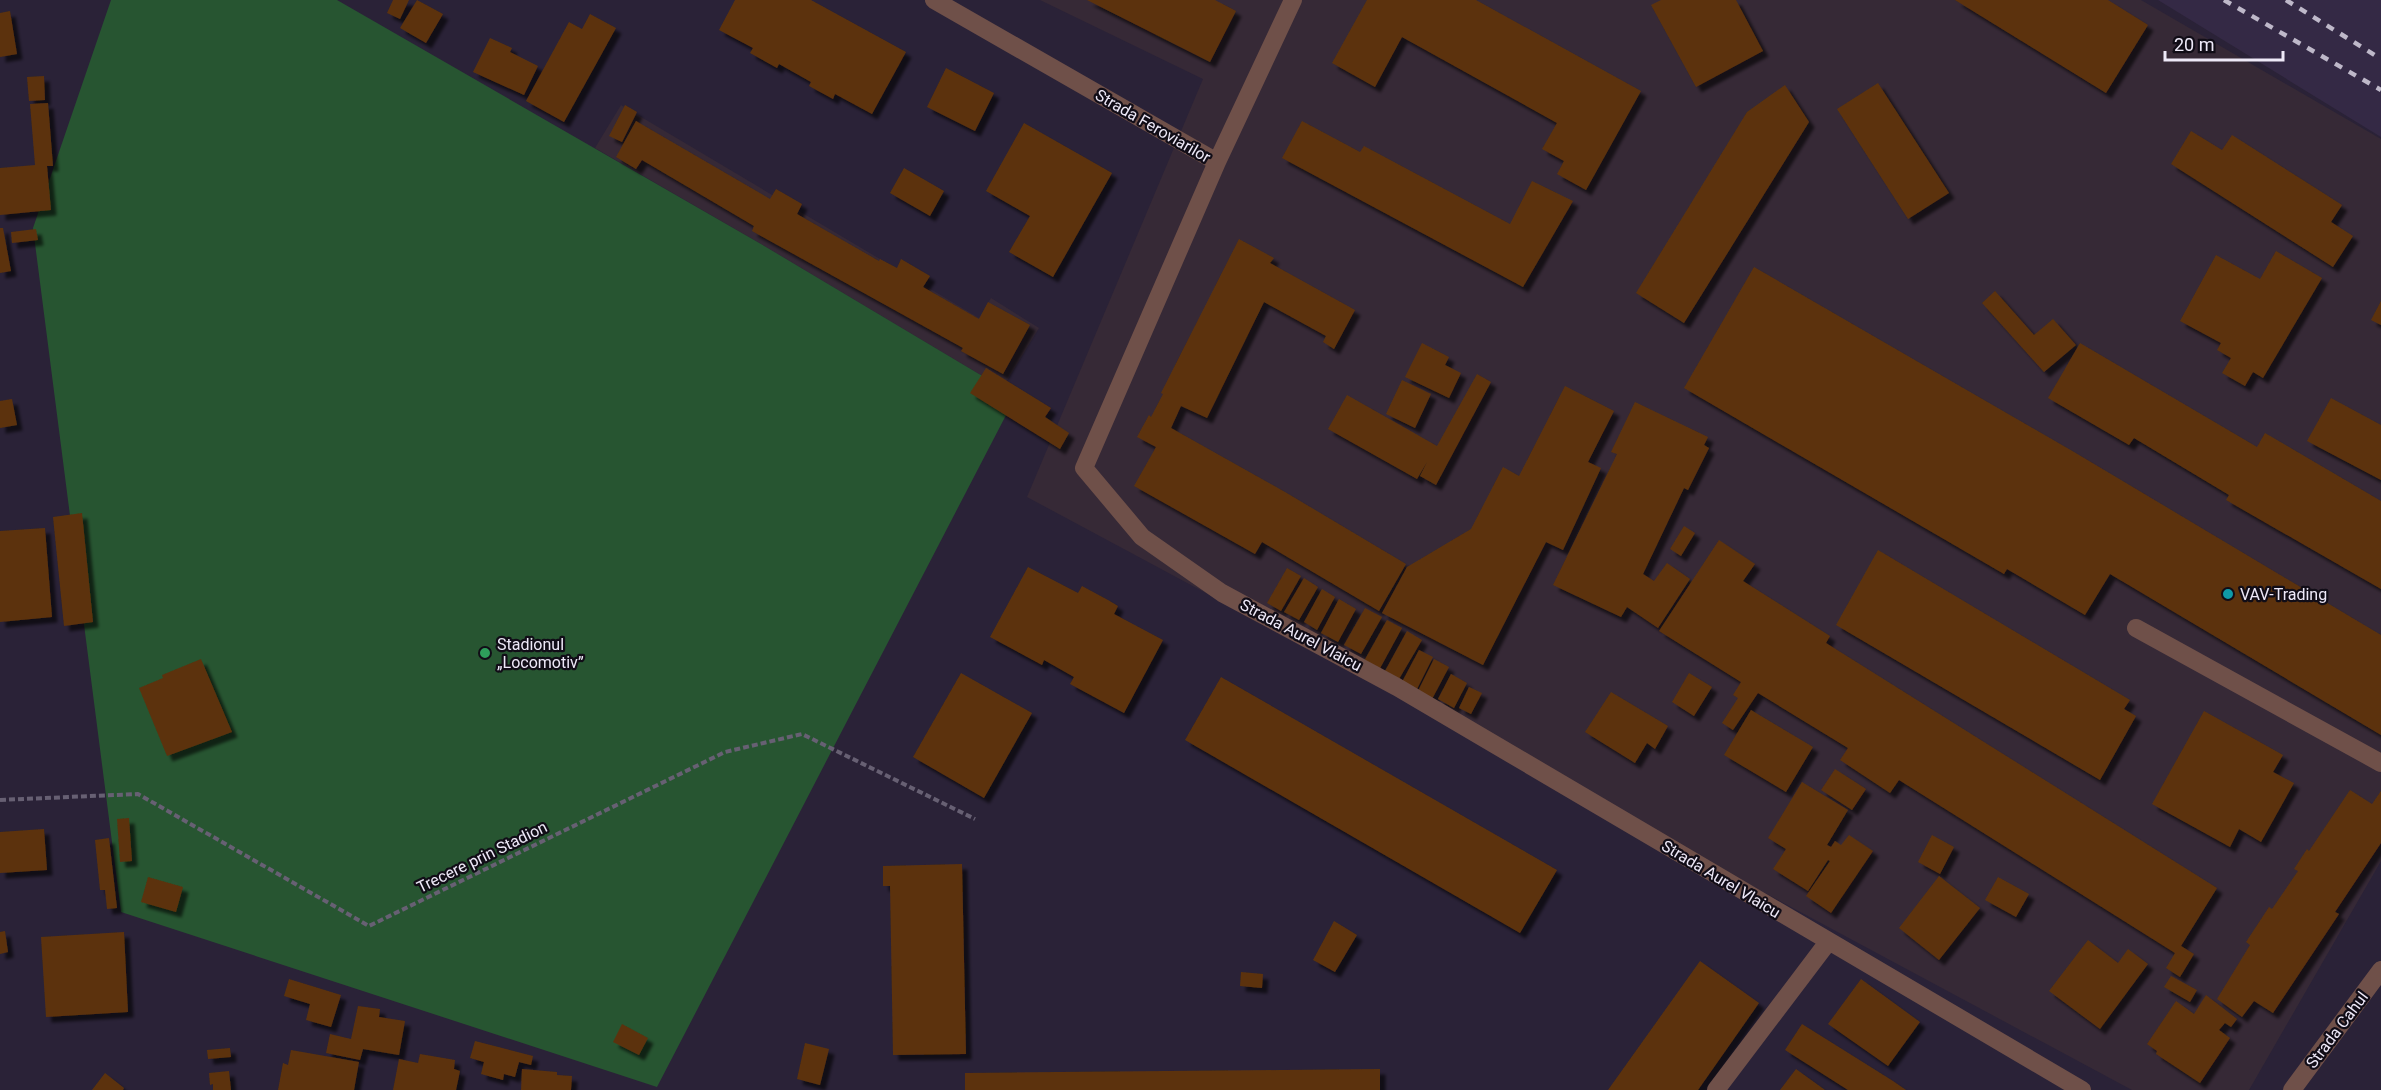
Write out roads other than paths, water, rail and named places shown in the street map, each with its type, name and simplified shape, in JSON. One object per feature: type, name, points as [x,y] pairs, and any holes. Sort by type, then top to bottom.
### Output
[{"type":"street","name":"Strada Feroviarilor","points":[[934,0],[1216,162],[1293,0]]},
{"type":"street","name":"Strada Aurel Vlaicu","points":[[1216,162],[1084,468],[1142,537],[1222,593],[1396,687],[2082,1090]]},
{"type":"street","points":[[2136,628],[2381,764]]},
{"type":"street","points":[[1716,1090],[1828,942]]},
{"type":"street","name":"Strada Cahul","points":[[2292,1090],[2381,970]]},
{"type":"railway","points":[[2224,0],[2381,90]]},
{"type":"railway","points":[[2286,0],[2381,59]]},
{"type":"place","name":"VAV-Trading","points":[[2228,594]]},
{"type":"place","name":"Stadionul „Locomotiv”","points":[[485,653]]}]
